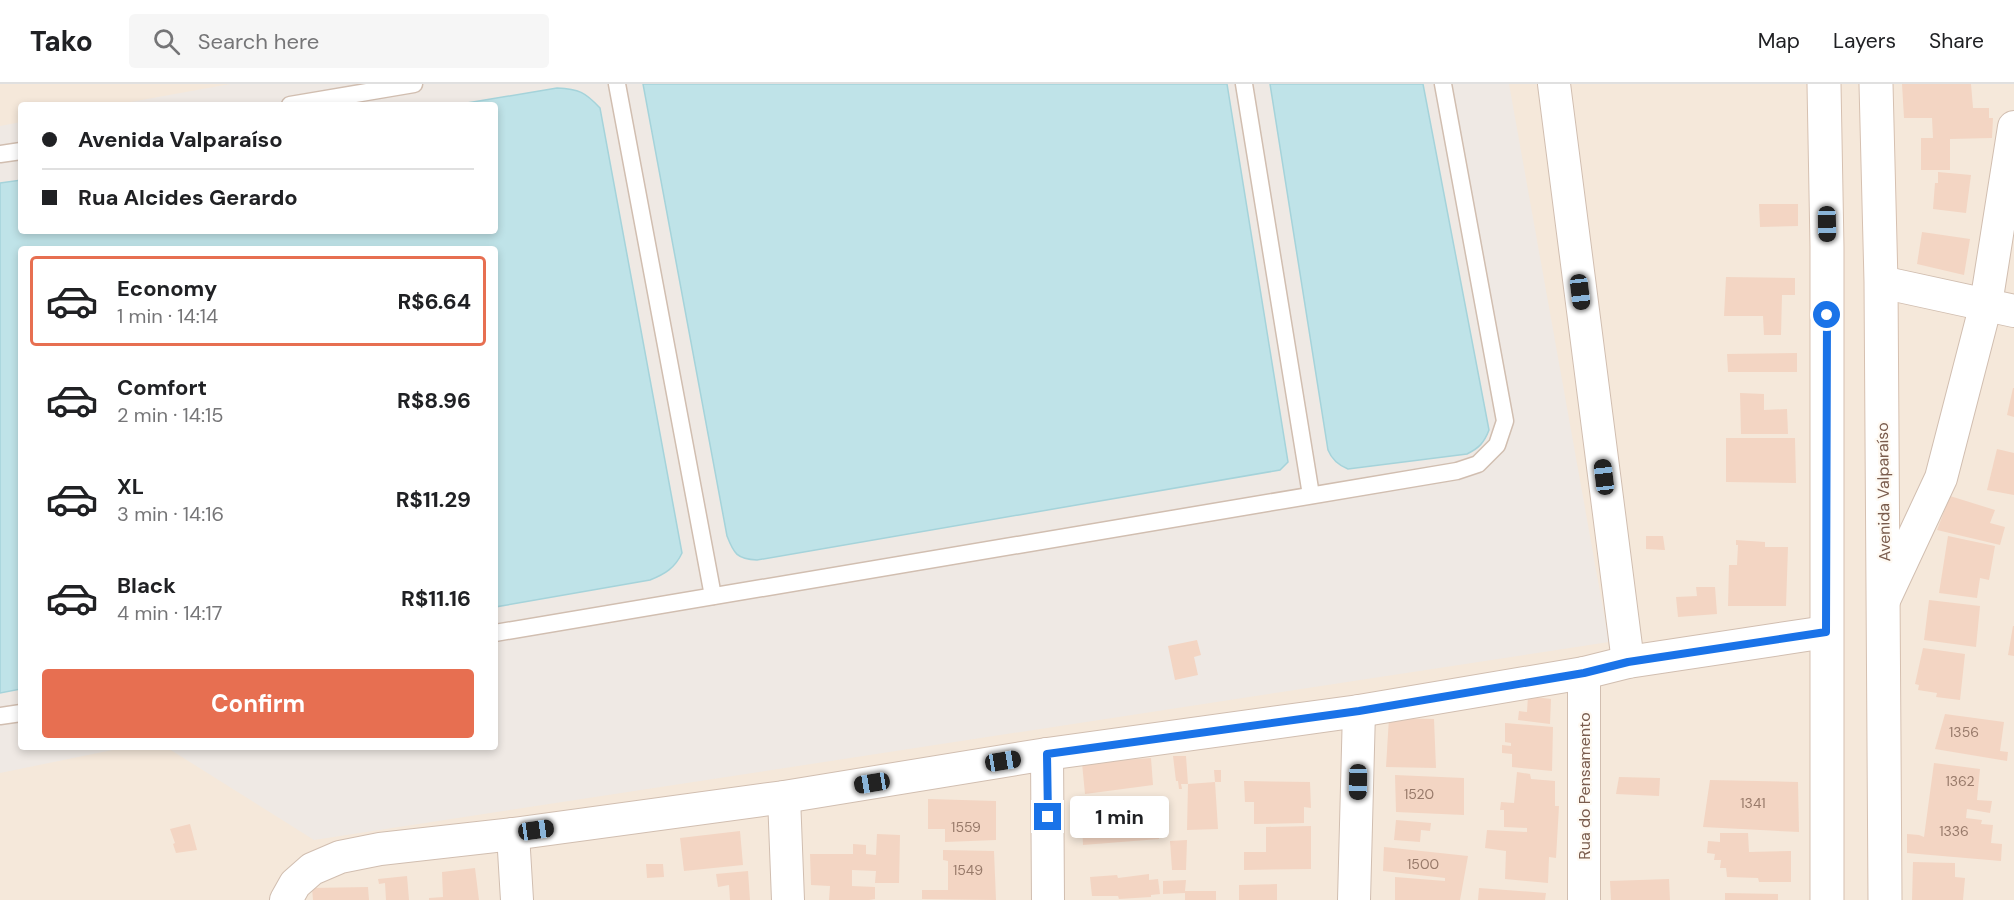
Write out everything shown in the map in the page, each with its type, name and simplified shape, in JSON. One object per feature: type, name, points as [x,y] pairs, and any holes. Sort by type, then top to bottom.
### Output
[{"type":"main road","points":[[1824,84],[1827,247],[1827,900]]},
{"type":"main road","name":"Avenida Valparaíso","points":[[1876,84],[1881,282],[1886,900]]},
{"type":"street","points":[[1554,84],[1628,662]]},
{"type":"street","points":[[1884,600],[1941,478],[2000,307],[2014,127]]},
{"type":"street","points":[[1881,282],[2000,307]]},
{"type":"street","points":[[286,900],[295,884],[312,869],[340,857],[380,849],[513,834],[784,797],[1047,754],[1359,711],[1584,673],[1628,662],[1826,632]]},
{"type":"street","name":"Rua do Pensamento","points":[[1584,673],[1584,900]]},
{"type":"street","points":[[1354,900],[1359,711]]},
{"type":"street","points":[[1047,754],[1048,900]]},
{"type":"street","points":[[784,797],[788,900]]},
{"type":"street","points":[[513,834],[518,900]]},
{"type":"lane","points":[[308,102],[414,84]]},
{"type":"lane","points":[[617,84],[713,596]]},
{"type":"lane","points":[[1244,84],[1311,495]]},
{"type":"lane","points":[[498,632],[1457,471],[1478,464],[1497,445],[1505,421],[1443,84]]},
{"type":"lane","points":[[0,154],[18,151]]},
{"type":"lane","points":[[0,716],[18,713]]},
{"type":"shaded area","points":[[0,84],[2014,84],[2014,900],[0,900]]},
{"type":"shaded area","points":[[230,84],[1509,84],[1609,642],[314,840],[171,750],[498,750],[498,246],[18,246],[18,750],[112,750],[0,773],[0,126],[18,123],[18,234],[498,234],[498,102],[131,102]]},
{"type":"water","points":[[643,84],[1227,84],[1288,462],[1280,470],[757,560],[741,557],[734,551],[727,536]]},
{"type":"water","points":[[1270,84],[1423,84],[1489,430],[1483,442],[1471,452],[1348,469],[1336,462],[1330,454]]},
{"type":"water","points":[[557,88],[581,92],[600,108],[682,553],[673,567],[650,580],[498,606],[498,246],[18,246],[18,690],[0,693],[0,183],[18,180],[18,234],[498,234],[498,102],[473,102]]},
{"type":"building","points":[[1902,84],[1971,84],[1973,108],[1989,108],[1989,118],[1993,118],[1992,138],[1950,139],[1950,170],[1921,170],[1921,138],[1933,138],[1932,118],[1904,118]]},
{"type":"building","points":[[1938,172],[1971,175],[1966,213],[1933,209]]},
{"type":"building","points":[[1759,204],[1798,204],[1798,226],[1760,227]]},
{"type":"building","points":[[1922,232],[1970,239],[1964,275],[1917,264]]},
{"type":"building","points":[[1726,277],[1795,278],[1795,295],[1782,295],[1781,335],[1764,335],[1763,316],[1724,316]]},
{"type":"building","points":[[1797,353],[1797,372],[1728,372],[1727,354]]},
{"type":"building","points":[[2014,388],[2014,417],[2007,415]]},
{"type":"building","points":[[1740,393],[1764,394],[1764,410],[1787,409],[1788,434],[1741,434]]},
{"type":"building","points":[[1726,438],[1795,438],[1796,483],[1726,482]]},
{"type":"building","points":[[1997,449],[2014,453],[2014,495],[1987,490]]},
{"type":"building","points":[[1950,496],[1995,510],[1990,523],[2005,527],[2000,545],[1937,530]]},
{"type":"building","points":[[1646,536],[1663,536],[1665,550],[1646,549]]},
{"type":"building","points":[[1948,536],[1995,546],[1989,580],[1980,578],[1977,598],[1939,593]]},
{"type":"building","points":[[1736,540],[1765,542],[1765,547],[1788,547],[1786,606],[1728,606],[1729,565],[1737,565]]},
{"type":"building","points":[[1696,587],[1715,587],[1717,614],[1678,617],[1676,597],[1697,596]]},
{"type":"building","points":[[1929,600],[1980,606],[1976,647],[1924,640]]},
{"type":"building","points":[[2014,626],[2014,656],[2008,655]]},
{"type":"building","points":[[1197,640],[1201,655],[1194,657],[1198,675],[1175,680],[1168,646]]},
{"type":"building","points":[[1923,648],[1965,654],[1960,700],[1936,697],[1937,693],[1918,690],[1919,685],[1915,684]]},
{"type":"building","points":[[1528,696],[1551,699],[1550,724],[1518,720],[1519,711],[1527,712]]},
{"type":"building","points":[[1945,714],[2004,722],[2000,751],[2008,752],[2007,761],[1935,749]]},
{"type":"building","points":[[1389,718],[1434,719],[1436,768],[1386,767]]},
{"type":"building","points":[[1505,723],[1553,727],[1552,771],[1512,767],[1512,754],[1502,753],[1502,745],[1511,746],[1511,743],[1505,742]]},
{"type":"building","points":[[1173,756],[1186,756],[1188,784],[1181,784],[1182,789],[1179,789],[1178,781],[1176,781]]},
{"type":"building","points":[[1151,758],[1153,785],[1085,794],[1082,763]]},
{"type":"building","points":[[1934,763],[1980,769],[1977,800],[1992,801],[1990,813],[1967,809],[1966,818],[1982,820],[1981,824],[1993,825],[1991,843],[2002,844],[2001,861],[1907,853],[1907,834],[1924,837]]},
{"type":"building","points":[[1214,770],[1221,770],[1221,782],[1215,782]]},
{"type":"building","points":[[1517,772],[1530,774],[1531,779],[1555,781],[1555,806],[1559,806],[1556,858],[1549,857],[1548,883],[1505,879],[1506,851],[1485,848],[1487,830],[1527,832],[1527,828],[1504,827],[1504,810],[1500,810],[1501,802],[1514,803]]},
{"type":"building","points":[[1395,775],[1464,778],[1464,815],[1396,812]]},
{"type":"building","points":[[1619,777],[1660,778],[1659,796],[1616,794]]},
{"type":"building","points":[[1710,780],[1798,782],[1799,832],[1703,827]]},
{"type":"building","points":[[1244,781],[1310,782],[1311,808],[1304,807],[1304,823],[1254,824],[1254,802],[1245,802]]},
{"type":"building","points":[[1215,782],[1218,829],[1187,830],[1188,784]]},
{"type":"building","points":[[1137,796],[1138,804],[1131,804],[1132,818],[1156,816],[1159,839],[1083,845],[1082,822],[1100,821],[1099,798]]},
{"type":"building","points":[[928,799],[996,801],[996,840],[945,842],[945,829],[928,829]]},
{"type":"building","points":[[1396,820],[1431,823],[1430,831],[1421,830],[1420,842],[1394,840]]},
{"type":"building","points":[[190,824],[197,850],[176,853],[170,829]]},
{"type":"building","points":[[1311,826],[1311,869],[1244,870],[1244,852],[1266,852],[1266,827]]},
{"type":"building","points":[[740,831],[743,865],[684,871],[680,838]]},
{"type":"building","points":[[1720,833],[1748,833],[1749,852],[1791,851],[1791,882],[1759,882],[1758,878],[1727,877],[1726,868],[1720,868],[1721,860],[1714,860],[1715,854],[1707,853],[1708,841],[1720,842]]},
{"type":"building","points":[[877,834],[900,835],[899,883],[875,883],[876,871],[852,870],[852,886],[875,887],[875,899],[869,900],[829,900],[830,886],[811,885],[810,854],[853,854],[853,844],[866,845],[866,854],[876,855]]},
{"type":"building","points":[[1187,840],[1186,870],[1172,870],[1170,841]]},
{"type":"building","points":[[1384,847],[1468,856],[1460,900],[1395,900],[1395,877],[1445,881],[1445,878],[1383,871]]},
{"type":"building","points":[[943,850],[994,851],[996,900],[922,899],[922,890],[948,890],[948,861],[943,860]]},
{"type":"building","points":[[1913,862],[1955,863],[1955,877],[1965,878],[1963,900],[1912,900]]},
{"type":"building","points":[[646,864],[663,864],[664,877],[647,878]]},
{"type":"building","points":[[475,868],[479,900],[429,900],[429,898],[443,897],[442,872]]},
{"type":"building","points":[[748,871],[750,900],[730,900],[729,885],[718,887],[716,874]]},
{"type":"building","points":[[1149,874],[1149,880],[1158,879],[1160,894],[1151,895],[1151,897],[1119,899],[1118,896],[1092,896],[1090,877],[1117,875],[1118,878]]},
{"type":"building","points":[[407,876],[409,900],[386,900],[385,883],[379,884],[378,879]]},
{"type":"building","points":[[1669,879],[1670,900],[1611,900],[1610,881]]},
{"type":"building","points":[[1186,880],[1185,891],[1216,891],[1216,900],[1185,900],[1185,893],[1163,894],[1163,881]]},
{"type":"building","points":[[1277,884],[1277,900],[1239,900],[1239,885]]},
{"type":"building","points":[[368,887],[369,900],[313,900],[312,888]]},
{"type":"building","points":[[1479,888],[1546,893],[1545,900],[1478,900]]},
{"type":"building","points":[[1725,893],[1778,894],[1778,900],[1725,900]]},
{"type":"route","points":[[1048,817],[1047,754],[1359,711],[1584,673],[1628,662],[1826,632],[1827,315]]}]
